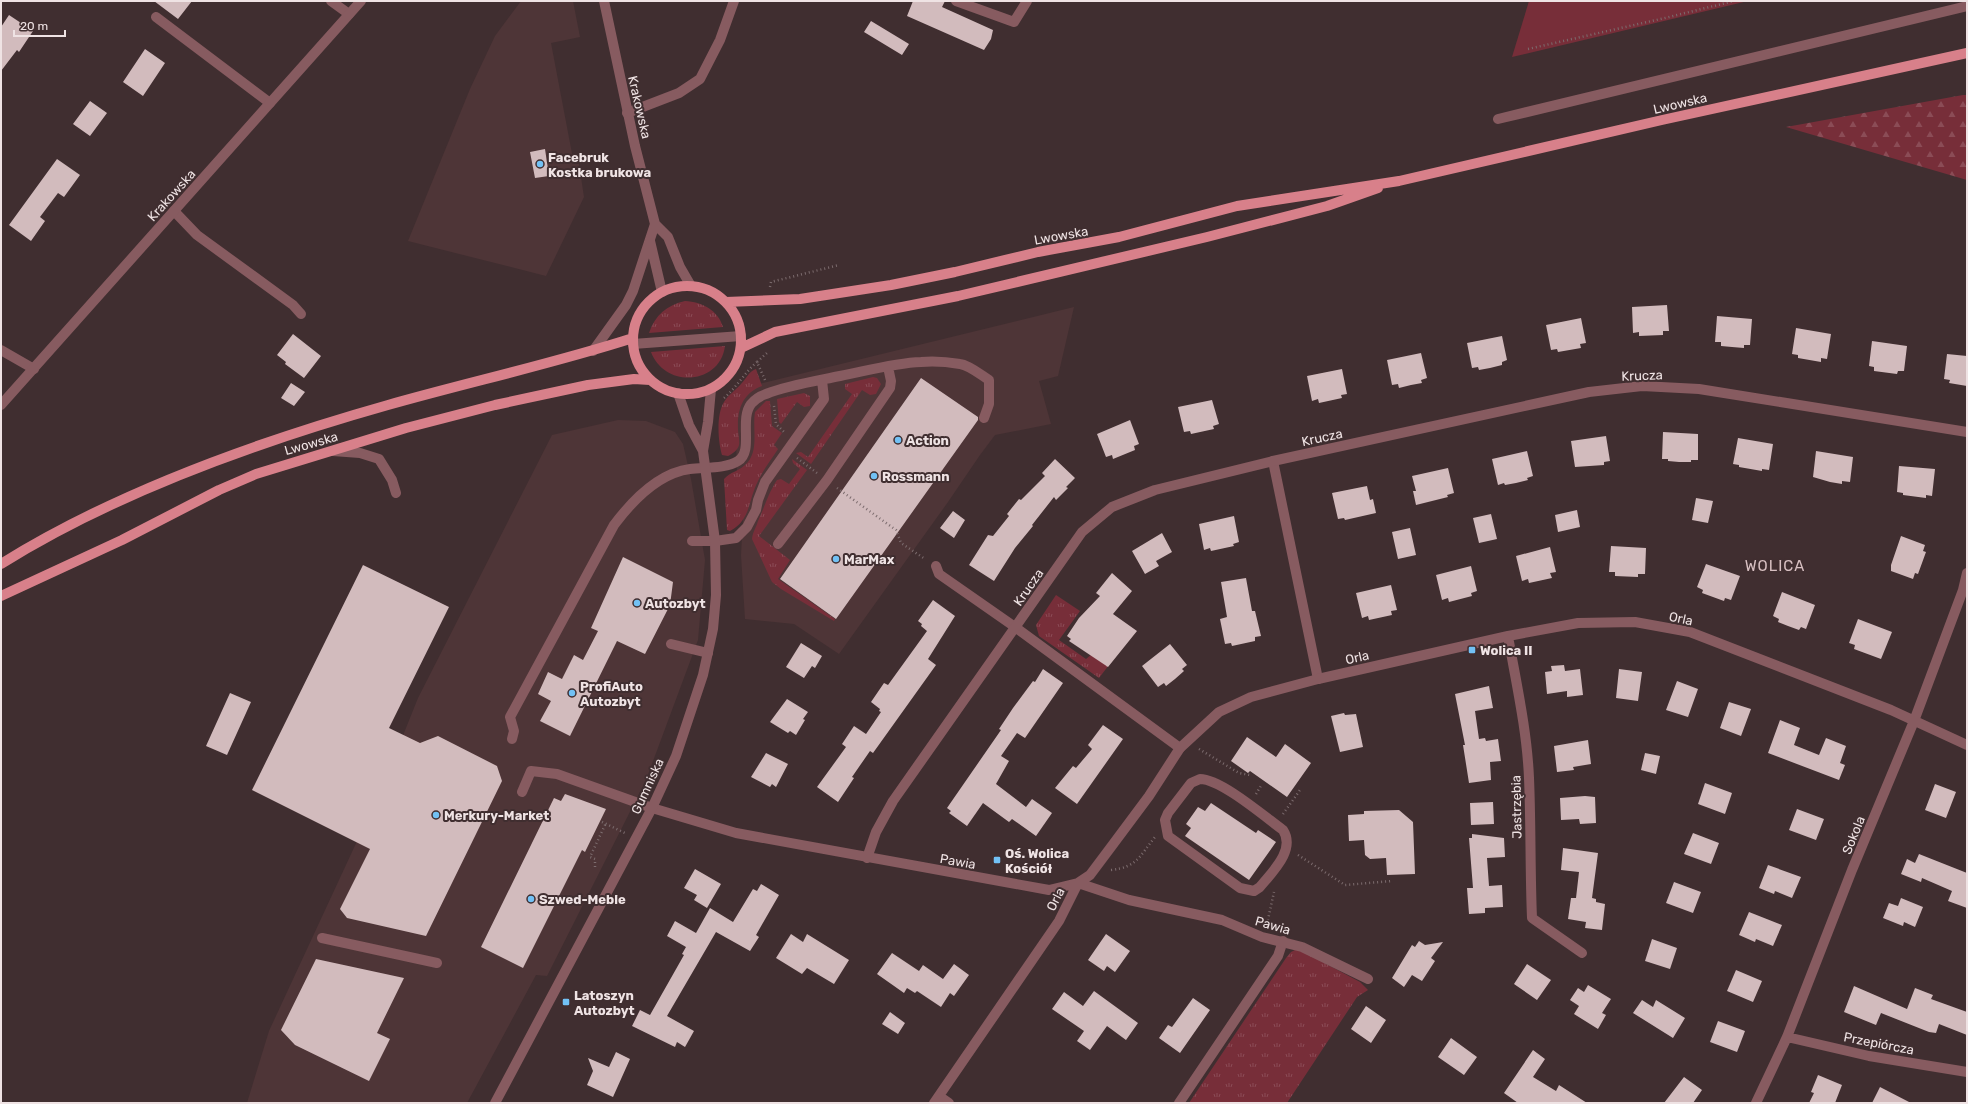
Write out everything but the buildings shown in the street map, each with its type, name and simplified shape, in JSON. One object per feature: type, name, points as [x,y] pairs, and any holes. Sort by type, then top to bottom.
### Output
[{"type":"main road","name":"Lwowska","points":[[726,302],[800,299],[891,285],[955,272],[1038,252],[1139,233],[1237,206],[1399,181],[1662,120],[1967,53]]},
{"type":"main road","name":"Lwowska","points":[[740,348],[775,332],[958,296],[1208,237],[1327,206],[1399,181]]},
{"type":"main road","points":[[691,286],[712,292],[726,302],[737,320],[741,336],[740,348],[734,367],[728,376],[711,389],[695,394],[678,394],[663,389],[650,380],[638,364],[633,341],[634,329],[641,312],[654,297],[671,288],[691,286]]},
{"type":"main road","name":"Lwowska","points":[[1,564],[42,538],[159,484],[218,461],[328,423],[389,404],[633,341]]},
{"type":"main road","name":"Lwowska","points":[[1,596],[122,540],[238,481],[282,465],[406,428],[549,392],[634,379],[650,380]]},
{"type":"street","points":[[331,1],[349,14]]},
{"type":"street","name":"Krakowska","points":[[1,405],[361,1]]},
{"type":"street","name":"Krakowska","points":[[604,1],[627,113],[655,224]]},
{"type":"street","points":[[627,113],[679,93],[700,79],[720,40],[734,1]]},
{"type":"street","points":[[956,1],[1014,22],[1027,1]]},
{"type":"street","points":[[1498,119],[1967,6]]},
{"type":"street","points":[[156,17],[270,103]]},
{"type":"street","points":[[174,211],[197,235],[294,305],[301,314]]},
{"type":"street","points":[[593,351],[626,305],[633,291],[655,224],[668,237],[680,267],[691,286]]},
{"type":"street","points":[[650,241],[662,292]]},
{"type":"street","points":[[633,341],[741,336]]},
{"type":"street","points":[[1,350],[34,368]]},
{"type":"street","points":[[512,739],[514,731],[510,717],[614,525],[626,508],[669,474],[688,469],[705,468],[732,463],[742,457],[746,444],[747,411],[759,397],[770,392],[888,367],[920,362],[962,364],[989,380],[989,404],[984,418]]},
{"type":"street","points":[[778,544],[826,480],[890,388],[891,381],[888,367]]},
{"type":"street","points":[[692,541],[715,541],[736,538],[748,527],[753,517],[758,500],[770,475],[824,399],[822,380]]},
{"type":"street","name":"Krucza","points":[[866,858],[876,832],[892,801],[1082,532],[1112,508],[1155,490],[1273,461],[1589,392],[1642,386],[1699,389],[1967,432]]},
{"type":"street","points":[[703,450],[708,422],[711,389]]},
{"type":"street","points":[[678,394],[689,425],[703,450]]},
{"type":"street","points":[[333,450],[360,453],[379,460],[389,474],[396,493]]},
{"type":"street","name":"Gumniska","points":[[495,1103],[652,808],[676,756],[708,653],[716,595],[715,541],[703,450]]},
{"type":"street","points":[[1273,461],[1318,680]]},
{"type":"street","points":[[936,566],[939,574],[1015,627],[1180,748]]},
{"type":"street","name":"Sokola","points":[[1756,1103],[1787,1037],[1852,870],[1914,721],[1963,590],[1967,573]]},
{"type":"street","name":"Orla","points":[[936,1100],[1059,921],[1078,883],[1090,875],[1180,748],[1219,712],[1251,697],[1508,636],[1578,622],[1635,622],[1690,632],[1836,688],[1967,745]]},
{"type":"street","name":"Jastrzębia","points":[[1508,636],[1522,716],[1529,776],[1532,918],[1582,953]]},
{"type":"street","points":[[672,644],[708,653]]},
{"type":"street","name":"Pawia","points":[[522,792],[531,771],[557,774],[652,808],[736,833],[866,858],[1049,890],[1078,883],[1129,900],[1222,920],[1262,937],[1302,947],[1368,979]]},
{"type":"street","points":[[1200,779],[1207,779],[1217,784],[1283,830],[1288,837],[1286,851],[1260,887],[1254,890],[1240,888],[1168,836],[1166,830],[1165,820],[1168,813],[1191,783],[1200,779]]},
{"type":"street","points":[[322,938],[437,963]]},
{"type":"street","points":[[1179,1103],[1278,956],[1282,941]]},
{"type":"street","name":"Przepiórcza","points":[[1787,1037],[1869,1056],[1967,1072]]},
{"type":"street","points":[[936,1100],[949,1103]]},
{"type":"path","points":[[1528,48],[1665,18],[1734,1]]},
{"type":"path","points":[[769,290],[771,282],[839,265]]},
{"type":"path","points":[[720,403],[741,380],[747,370],[757,362]]},
{"type":"path","points":[[760,368],[767,385]]},
{"type":"path","points":[[774,410],[775,420]]},
{"type":"path","points":[[901,543],[936,566]]},
{"type":"path","points":[[1198,749],[1240,773],[1250,775]]},
{"type":"path","points":[[1276,825],[1300,790]]},
{"type":"path","points":[[595,867],[595,859],[590,857],[604,823],[625,833]]},
{"type":"path","points":[[1111,870],[1123,869],[1133,865],[1156,835],[1166,830]]},
{"type":"path","points":[[1286,851],[1297,854],[1345,885],[1392,881]]},
{"type":"path","points":[[1262,937],[1269,921],[1276,882],[1270,874]]},
{"type":"shaded area","points":[[521,1],[573,1],[580,37],[551,43],[574,164],[579,164],[584,197],[546,276],[408,241],[470,89],[495,36]]},
{"type":"shaded area","points":[[1074,307],[1058,376],[1039,381],[1051,424],[995,435],[839,654],[794,624],[745,619],[741,555],[743,518],[737,473],[735,405],[755,385]]},
{"type":"shaded area","points":[[618,420],[646,421],[675,432],[683,444],[691,479],[705,560],[698,640],[646,780],[547,976],[536,975],[467,1103],[247,1103],[269,1031],[384,783],[418,698],[552,435]]},
{"type":"green space","points":[[1529,1],[1748,1],[1512,57]]},
{"type":"green space","points":[[1963,95],[1967,95],[1967,180],[1786,127]]},
{"type":"green space","points":[[685,301],[697,303],[708,308],[721,321],[723,327],[649,333],[658,316],[662,312],[673,305]]},
{"type":"green space","points":[[725,346],[721,359],[713,369],[703,375],[691,378],[679,377],[668,372],[658,364],[651,352]]},
{"type":"green space","points":[[756,369],[762,386],[755,389],[746,397],[740,408],[738,422],[739,445],[735,452],[728,456],[722,455],[718,428],[721,407],[749,373]]},
{"type":"green space","points":[[873,377],[877,378],[881,384],[876,394],[870,395],[862,390],[811,464],[796,453],[801,452],[808,457],[852,394],[845,389],[845,384]]},
{"type":"green space","points":[[804,393],[810,396],[810,406],[804,407],[797,402],[781,424],[779,422],[777,399]]},
{"type":"green space","points":[[766,401],[770,401],[772,426],[782,433],[774,445],[778,449],[758,481],[742,521],[730,531],[727,530],[724,479],[743,467],[750,460],[754,447],[755,412]]},
{"type":"green space","points":[[792,459],[807,470],[759,536],[790,560],[778,579],[835,619],[834,621],[772,582],[752,539],[771,490],[777,480],[781,479],[789,484],[800,469],[793,463]]},
{"type":"green space","points":[[1056,595],[1080,611],[1059,640],[1086,659],[1098,649],[1112,661],[1099,678],[1039,636],[1036,625]]},
{"type":"green space","points":[[1295,950],[1300,950],[1360,982],[1368,990],[1357,997],[1287,1103],[1189,1103],[1286,958]]},
{"type":"place","name":"Facebruk Kostka brukowa","points":[[540,164]]},
{"type":"place","name":"Action","points":[[898,440]]},
{"type":"place","name":"Rossmann","points":[[874,476]]},
{"type":"place","name":"MarMax","points":[[836,559]]},
{"type":"place","name":"Autozbyt","points":[[637,603]]},
{"type":"place","name":"Wolica II","points":[[1472,650]]},
{"type":"place","name":"ProfiAuto Autozbyt","points":[[572,693]]},
{"type":"place","name":"Merkury-Market","points":[[436,815]]},
{"type":"place","name":"Oś. Wolica Kościół","points":[[997,860]]},
{"type":"place","name":"Szwed-Meble","points":[[531,899]]},
{"type":"place","name":"Latoszyn Autozbyt","points":[[566,1002]]},
{"type":"district","name":"WOLICA","points":[[1775,566]]}]
